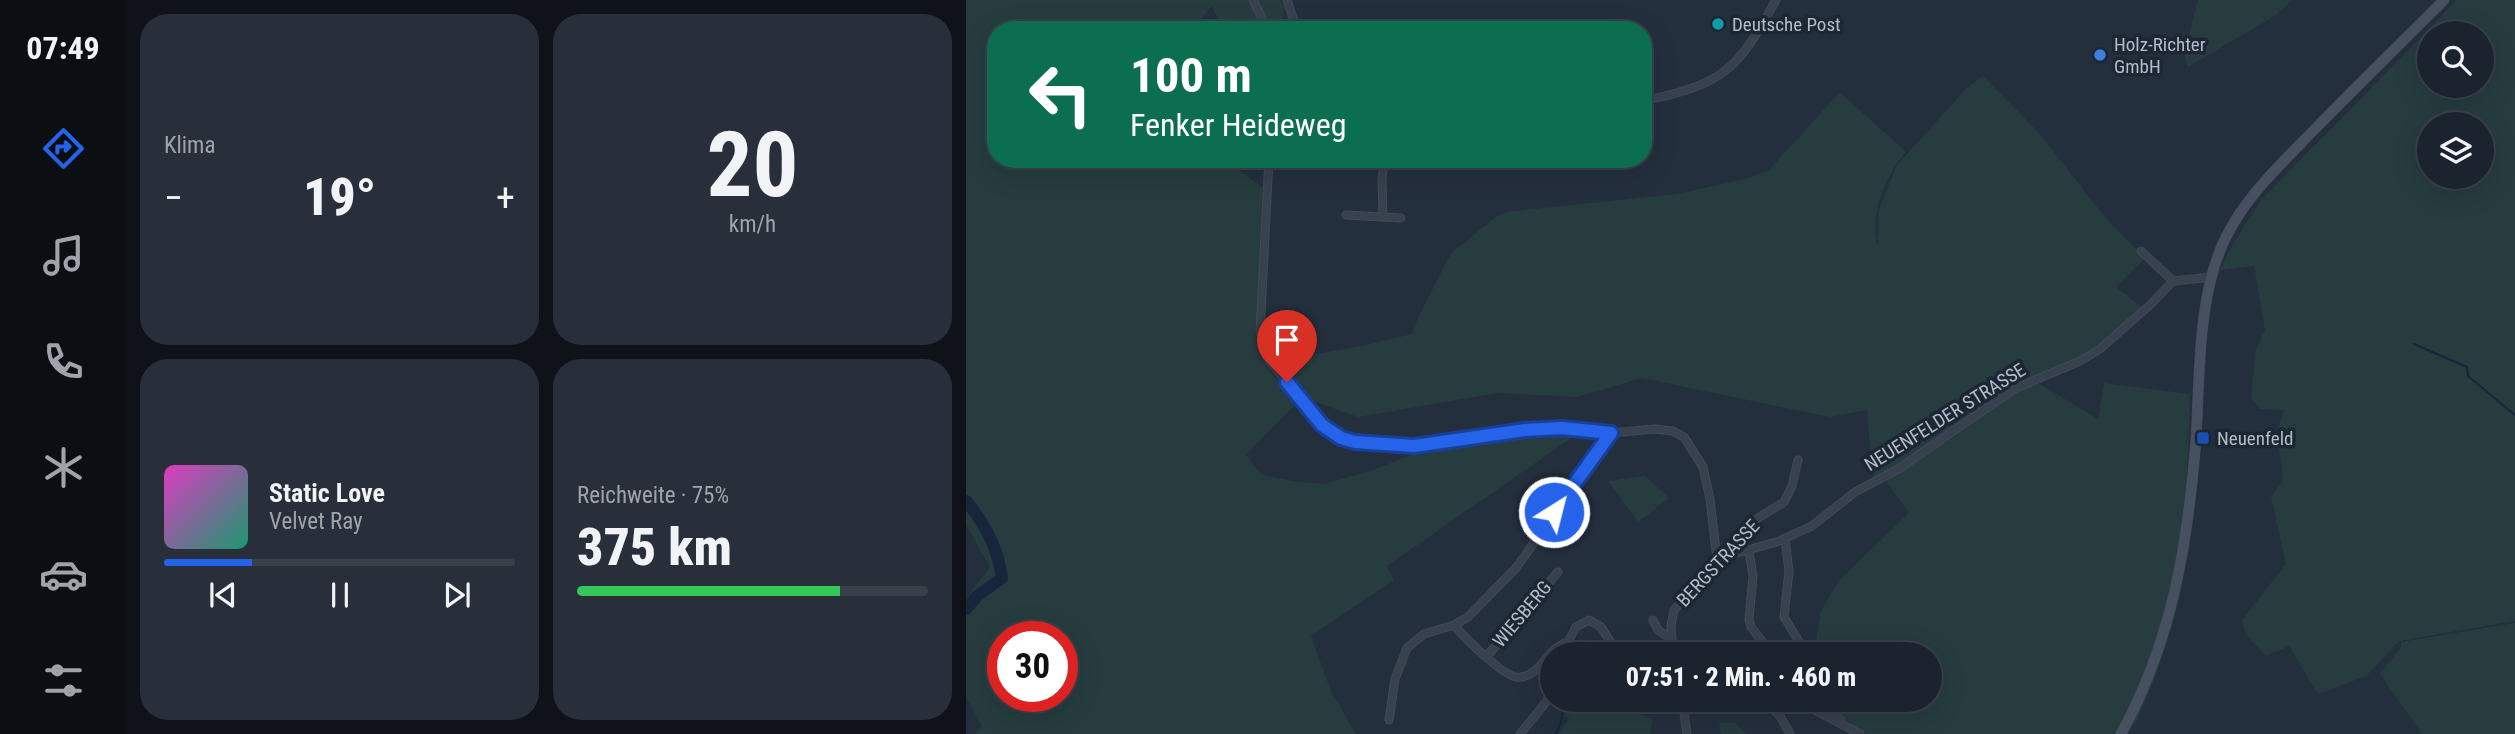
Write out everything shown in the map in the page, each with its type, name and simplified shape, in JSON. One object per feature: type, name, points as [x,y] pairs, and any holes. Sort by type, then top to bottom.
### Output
[{"type":"main road","points":[[2121,734],[2141,695],[2165,635],[2181,573],[2196,441],[2206,304],[2226,236],[2256,190],[2444,0]]},
{"type":"street","points":[[1253,0],[1264,21]]},
{"type":"street","points":[[1287,0],[1294,21]]},
{"type":"street","points":[[1652,99],[1693,89],[1712,81],[1729,69],[1752,44],[1776,0]]},
{"type":"street","points":[[1269,168],[1260,331],[1268,359],[1322,425],[1341,438],[1355,442],[1414,446],[1525,430],[1562,428],[1611,433],[1654,429],[1672,431],[1684,437],[1695,451],[1705,474],[1716,551],[1720,558]]},
{"type":"street","points":[[1383,217],[1384,168]]},
{"type":"street","points":[[1346,215],[1401,218]]},
{"type":"street","points":[[2141,251],[2173,281],[2212,277]]},
{"type":"street","name":"NEUENFELDER STRASSE","points":[[1720,558],[1786,539],[1812,526],[1855,492],[1911,461],[2014,389],[2080,361],[2101,349],[2173,281]]},
{"type":"street","points":[[1389,720],[1395,679],[1406,648],[1424,634],[1454,625],[1468,617],[1516,568],[1611,433]]},
{"type":"street","name":"BERGSTRASSE","points":[[1671,639],[1674,610],[1714,568],[1720,558],[1730,552],[1758,518],[1784,502],[1788,497],[1798,460]]},
{"type":"street","points":[[1786,539],[1789,571],[1784,617],[1799,642]]},
{"type":"street","points":[[1749,551],[1753,576],[1749,620],[1763,642]]},
{"type":"street","name":"WIESBERG","points":[[1487,656],[1558,572]]},
{"type":"street","points":[[1568,642],[1576,627],[1589,620],[1601,627],[1610,642]]},
{"type":"street","points":[[1653,620],[1658,630],[1671,639]]},
{"type":"street","points":[[1454,625],[1468,641],[1514,676],[1525,677],[1540,665]]},
{"type":"street","points":[[1520,734],[1540,710]]},
{"type":"street","points":[[1684,712],[1687,734]]},
{"type":"street","points":[[1776,712],[1790,734]]},
{"type":"street","points":[[1820,712],[1860,734]]},
{"type":"street","points":[[1831,712],[1843,724]]},
{"type":"green space","points":[[966,0],[1250,0],[1260,21],[1218,21],[1212,6],[1200,21],[987,21],[987,168],[1236,168],[1265,189],[1257,331],[1271,372],[1298,402],[1246,455],[1262,475],[1324,484],[1371,471],[1433,446],[1512,433],[1561,430],[1580,432],[1387,566],[1394,580],[1311,636],[1331,691],[1356,734],[975,734],[982,726],[966,697],[966,599],[990,567],[966,525]]},
{"type":"green space","points":[[1257,0],[1280,0],[1284,6],[1283,21],[1268,21]]},
{"type":"green space","points":[[2198,0],[2293,0],[2276,15],[2188,67],[2184,54]]},
{"type":"green space","points":[[2457,0],[2515,0],[2515,621],[2399,641],[2366,676],[2318,694],[2289,646],[2266,656],[2246,635],[2242,620],[2286,564],[2271,497],[2283,481],[2277,433],[2284,410],[2259,409],[2251,398],[2256,349],[2265,330],[2254,266],[2220,270],[2261,200],[2417,41],[2417,98],[2494,98],[2494,21],[2436,21]]},
{"type":"green space","points":[[1983,76],[2040,134],[2104,216],[2145,258],[2116,287],[2143,308],[2103,344],[2077,360],[2023,381],[1901,466],[1873,479],[1867,410],[1830,417],[1642,378],[1577,397],[1498,393],[1358,417],[1305,398],[1275,361],[1412,334],[1451,253],[1497,216],[1506,212],[1677,194],[1749,178],[1769,170],[1840,92],[1906,152],[1892,172],[1886,184],[1877,210],[1875,222],[1878,246],[1879,210],[1897,165],[1966,89]]},
{"type":"green space","points":[[2035,381],[2098,419],[2104,383],[2190,394],[2187,484],[2181,544],[2170,603],[2153,658],[2116,734],[1867,734],[1850,725],[1836,712],[1942,712],[1942,642],[1816,642],[1821,611],[1840,579],[1909,513],[1885,480],[1996,404]]},
{"type":"green space","points":[[1645,476],[1669,498],[1638,522],[1608,481]]},
{"type":"green space","points":[[2197,476],[2191,533],[2175,616],[2158,670],[2139,716],[2128,734],[2155,670],[2174,608]]},
{"type":"green space","points":[[2515,623],[2515,734],[2422,734],[2380,674],[2401,647],[2401,642]]},
{"type":"green space","points":[[1566,712],[1632,712],[1653,718],[1650,734],[1559,734],[1569,718],[1564,716]]},
{"type":"green space","points":[[1719,723],[1735,723],[1747,734],[1721,734]]},
{"type":"waterway","points":[[2414,344],[2467,367],[2468,376],[2515,415]]},
{"type":"waterway","points":[[966,501],[990,537],[1002,578],[977,596],[966,609]]},
{"type":"waterway","points":[[1576,642],[1577,633]]},
{"type":"waterway","points":[[1555,734],[1560,726],[1562,712]]},
{"type":"place","name":"Deutsche Post","points":[[1718,24]]},
{"type":"place","name":"Holz-Richter GmbH","points":[[2100,55]]},
{"type":"place","name":"Neuenfeld","points":[[2203,438]]},
{"type":"route","points":[[1287,382],[1322,425],[1341,438],[1355,442],[1433,445],[1525,430],[1562,428],[1611,433],[1554,512]]}]
